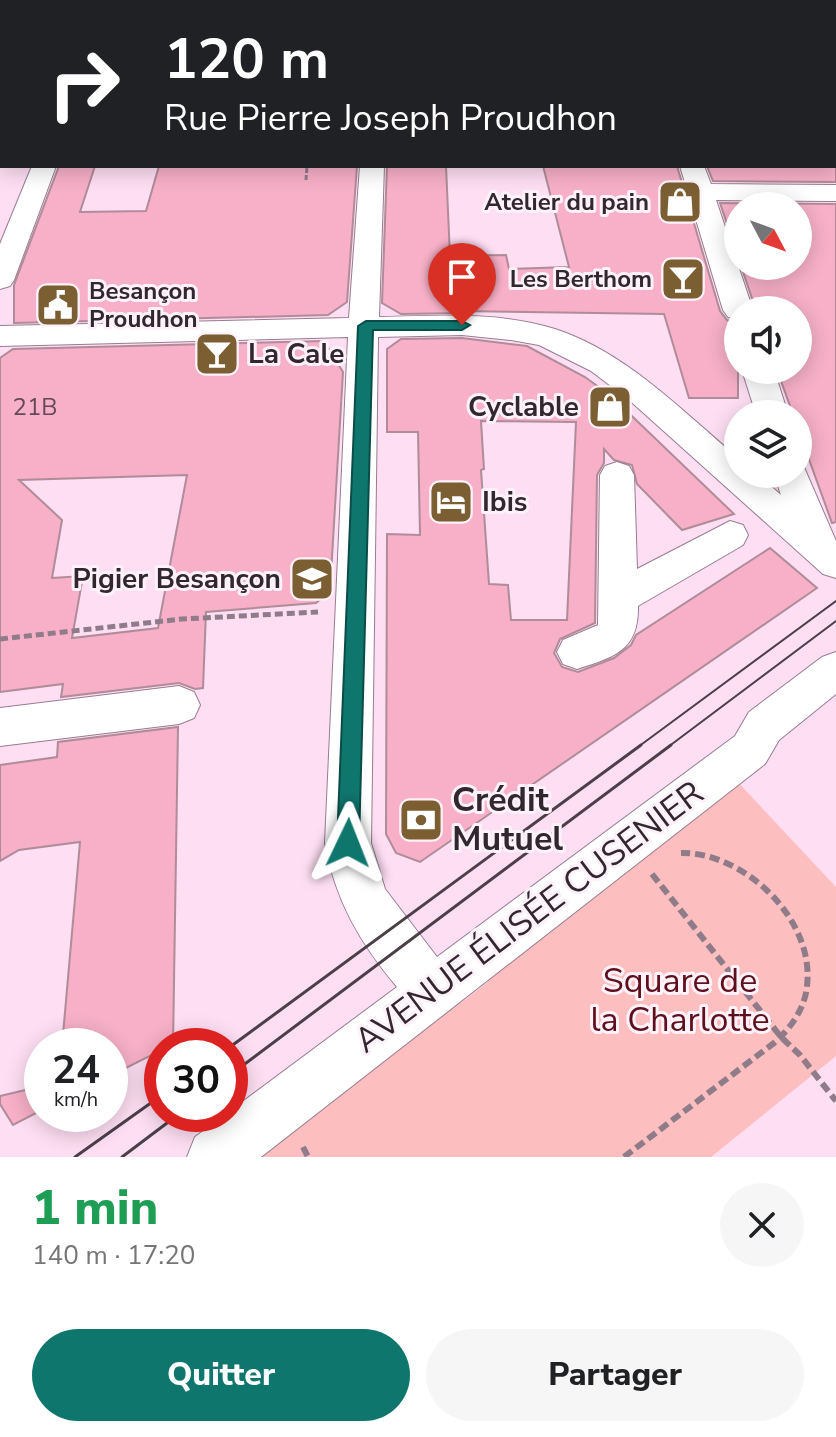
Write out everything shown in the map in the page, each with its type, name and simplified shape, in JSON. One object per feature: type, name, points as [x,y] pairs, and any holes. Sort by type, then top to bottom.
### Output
[{"type":"street","points":[[3,267],[43,168]]},
{"type":"street","points":[[372,168],[348,843],[352,871],[368,911],[432,990]]},
{"type":"street","points":[[734,296],[696,179],[836,193]]},
{"type":"street","points":[[0,336],[462,325],[547,337],[602,364],[639,391],[828,557]]},
{"type":"street","points":[[703,450],[724,458]]},
{"type":"street","points":[[577,652],[604,644],[620,627],[617,475]]},
{"type":"street","points":[[619,598],[767,501]]},
{"type":"street","name":"AVENUE ÉLISÉE CUSENIER","points":[[215,1157],[750,750],[764,726],[836,670]]},
{"type":"street","points":[[0,727],[179,705]]},
{"type":"path","points":[[306,180],[307,168]]},
{"type":"path","points":[[0,639],[182,619],[357,610]]},
{"type":"path","points":[[624,1157],[781,1037],[802,1007],[810,978],[805,951],[792,920],[760,881],[734,863],[695,852],[667,855]]},
{"type":"path","points":[[657,861],[647,867],[781,1037],[800,1055],[836,1101]]},
{"type":"path","points":[[290,1148],[299,1139]]},
{"type":"green space","name":"Square de la Charlotte","points":[[734,778],[836,887],[836,1056],[711,1157],[254,1157],[456,997],[461,1003],[488,982],[484,975]]},
{"type":"building","points":[[58,168],[94,168],[80,212],[146,211],[158,168],[357,168],[347,302],[328,315],[14,323],[14,285]]},
{"type":"building","points":[[387,168],[446,168],[450,256],[506,255],[509,269],[569,267],[544,168],[678,168],[724,316],[724,384],[738,384],[738,398],[689,398],[664,314],[458,311],[463,313],[401,314],[382,303]]},
{"type":"building","points":[[708,168],[836,168],[836,182],[713,181]]},
{"type":"building","points":[[812,204],[836,204],[836,522],[832,523],[812,468],[812,400],[788,400],[782,384],[812,384],[812,296],[751,296],[746,280],[812,280]]},
{"type":"building","points":[[462,338],[527,346],[585,377],[611,396],[734,514],[682,530],[637,484],[632,465],[614,460],[604,449],[604,463],[597,475],[595,623],[560,639],[554,653],[562,667],[578,672],[614,658],[631,645],[636,635],[770,548],[817,588],[420,862],[396,853],[386,834],[387,534],[420,535],[418,432],[387,432],[387,349],[401,339]],"holes":[[[481,421],[576,422],[567,620],[511,620],[508,585],[489,584],[481,470],[484,469]]]},
{"type":"building","points":[[324,341],[343,372],[330,591],[316,603],[206,612],[203,688],[195,689],[179,683],[61,697],[63,684],[0,692],[0,358],[13,349]],"holes":[[[187,475],[158,628],[72,638],[83,576],[52,578],[62,520],[19,480]]]},
{"type":"building","points":[[178,727],[173,1028],[144,1028],[144,1059],[128,1067],[128,1028],[64,1028],[80,842],[19,850],[0,861],[0,765],[57,757],[58,742]]},
{"type":"building","points":[[24,1090],[24,1119],[13,1125],[0,1104],[0,1096]]},
{"type":"tram line","points":[[638,747],[836,601]]},
{"type":"tram line","points":[[668,747],[836,621]]},
{"type":"tram line","points":[[248,1034],[641,745]]},
{"type":"tram line","points":[[248,1062],[671,745]]},
{"type":"tram line","points":[[75,1157],[144,1108]]},
{"type":"tram line","points":[[122,1157],[155,1132]]},
{"type":"place","name":"Atelier du pain","points":[[680,202]]},
{"type":"place","name":"Les Berthom","points":[[683,279]]},
{"type":"place","name":"Besançon Proudhon","points":[[58,305]]},
{"type":"place","name":"La Cale","points":[[217,354]]},
{"type":"place","name":"Cyclable","points":[[610,407]]},
{"type":"place","name":"Ibis","points":[[451,502]]},
{"type":"place","name":"Pigier Besançon","points":[[312,579]]},
{"type":"place","name":"Crédit Mutuel","points":[[421,820]]},
{"type":"route","points":[[348,843],[363,342],[366,326],[462,325]]}]
